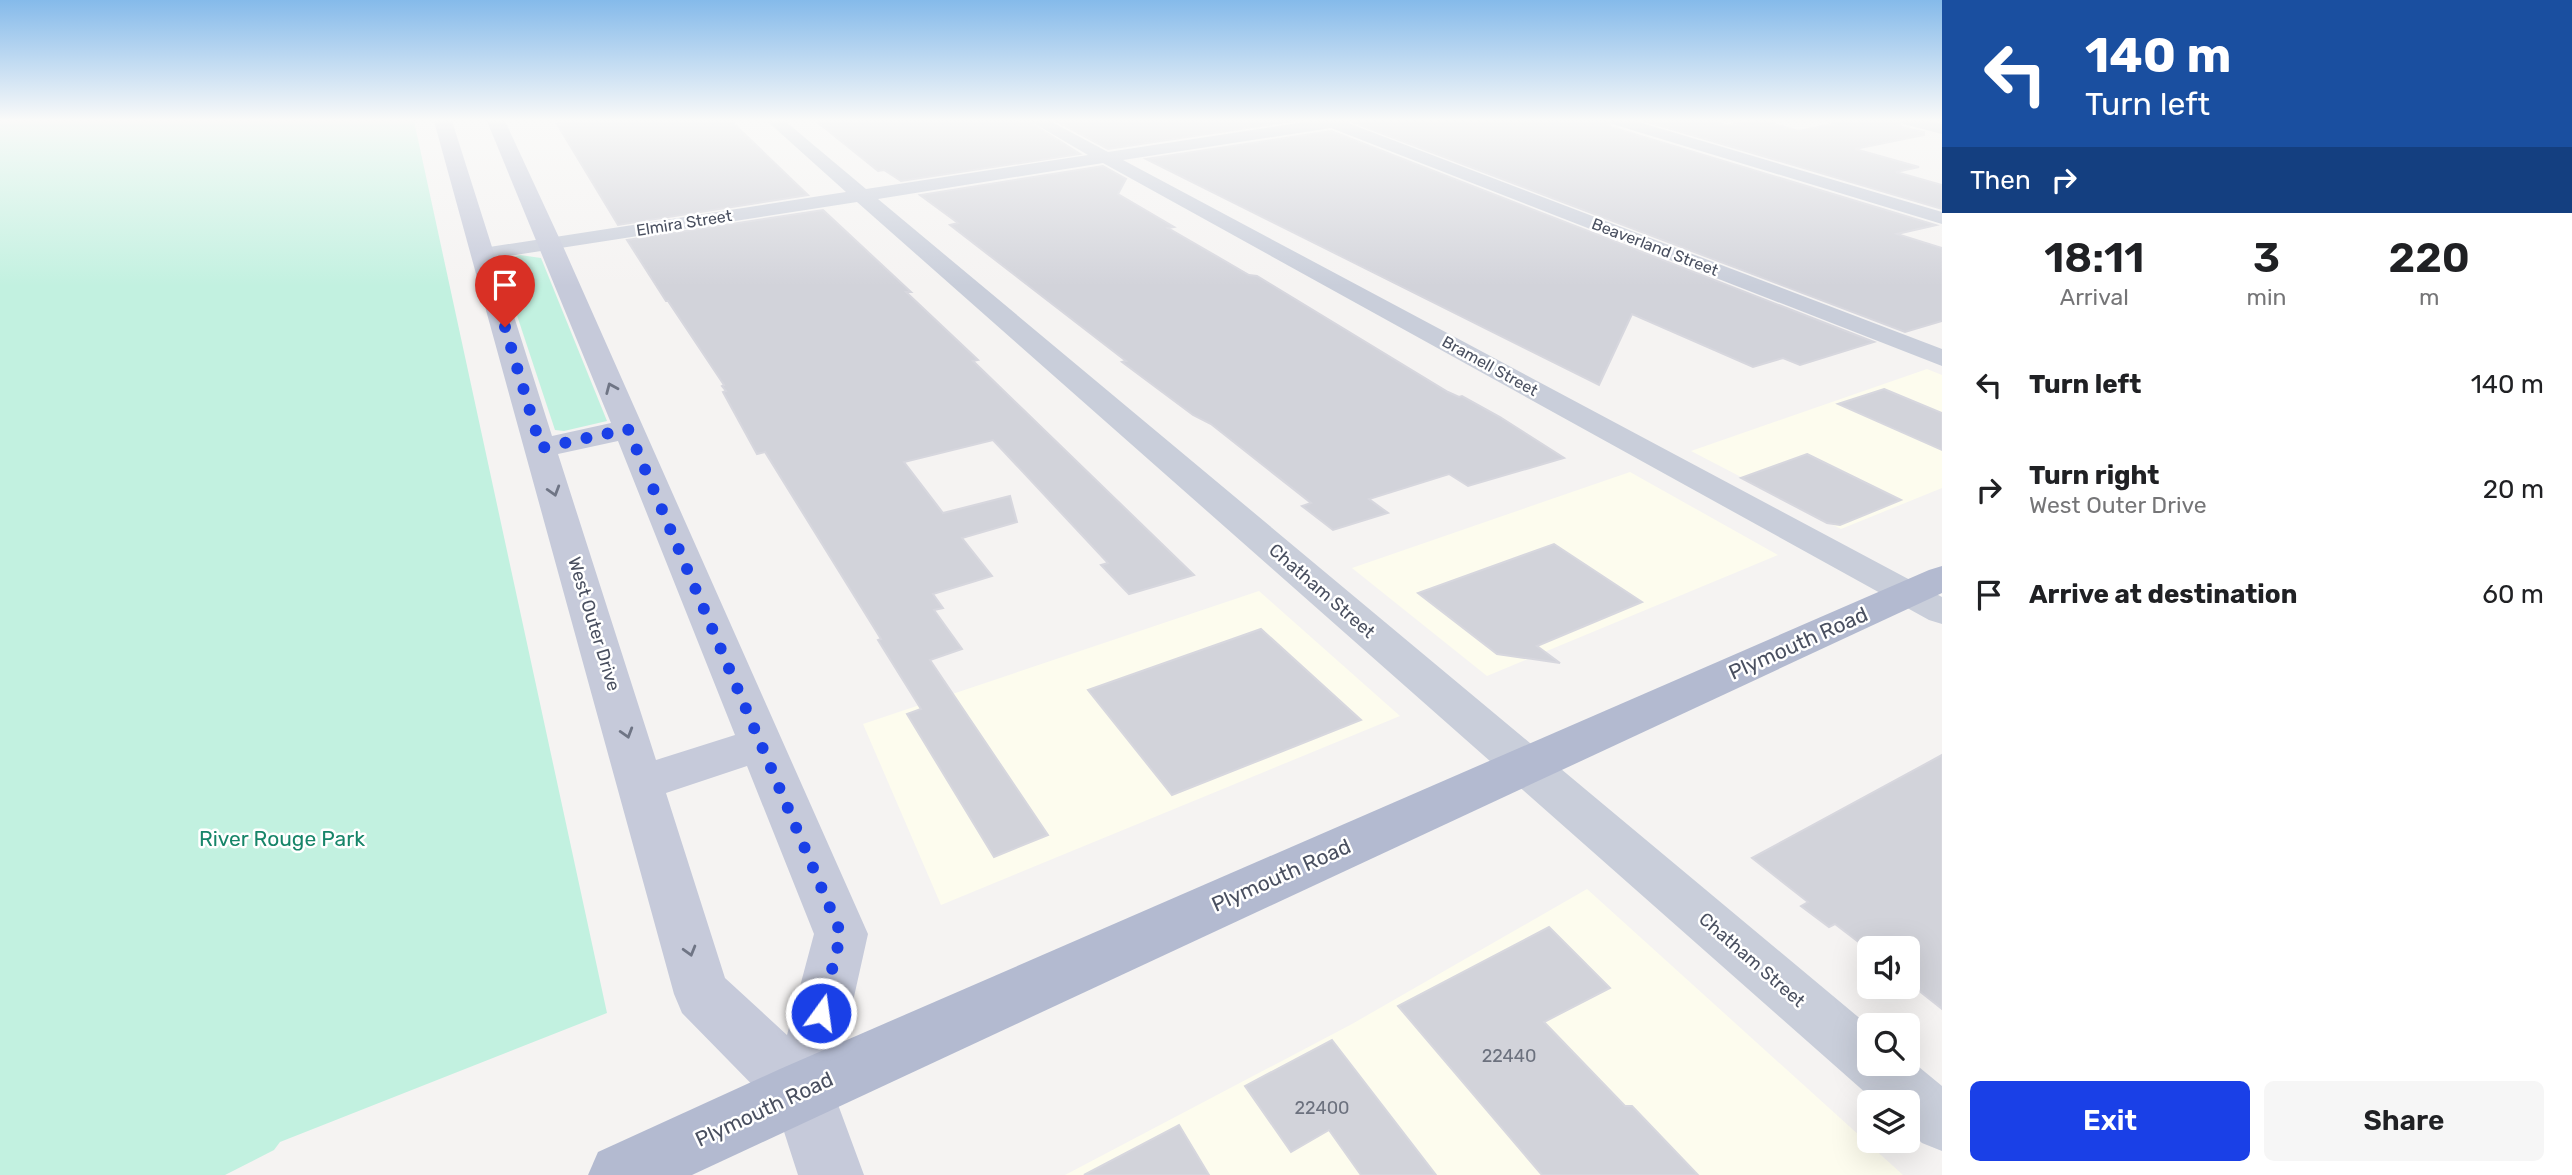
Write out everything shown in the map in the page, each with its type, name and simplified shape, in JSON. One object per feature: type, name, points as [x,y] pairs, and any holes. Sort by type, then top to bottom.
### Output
[{"type":"main road","name":"West Outer Drive","points":[[460,176],[642,783],[702,994],[802,1091],[831,1175]]},
{"type":"main road","points":[[521,176],[841,934],[802,1091]]},
{"type":"main road","points":[[541,448],[628,429]]},
{"type":"main road","name":"Plymouth Road","points":[[621,1175],[1525,766],[1931,595]]},
{"type":"main road","points":[[642,783],[760,744]]},
{"type":"street","name":"Chatham Street","points":[[839,176],[1857,1050]]},
{"type":"street","name":"Elmira Street","points":[[484,254],[991,176]]},
{"type":"street","name":"Bramell Street","points":[[1139,176],[1931,595]]},
{"type":"street","name":"Beaverland Street","points":[[1473,176],[1942,358]]},
{"type":"street","points":[[1802,176],[1942,218]]},
{"type":"street","points":[[1887,1076],[1942,1123]]},
{"type":"shaded area","points":[[1927,369],[1942,375],[1942,488],[1841,529],[1691,451]]},
{"type":"shaded area","points":[[1630,472],[1778,555],[1487,676],[1352,568]]},
{"type":"shaded area","points":[[1259,591],[1400,716],[941,905],[863,724]]},
{"type":"shaded area","points":[[1587,889],[1857,1133],[1857,1153],[1879,1153],[1903,1175],[1065,1175],[1352,1024]]},
{"type":"green space","name":"River Rouge Park","points":[[0,176],[426,176],[607,1013],[280,1142],[274,1150],[225,1175],[0,1175]]},
{"type":"green space","points":[[520,255],[541,258],[607,421],[564,431],[555,430],[500,264]]},
{"type":"building","points":[[588,176],[788,176],[808,195],[618,225]]},
{"type":"building","points":[[893,176],[935,176],[901,181]]},
{"type":"building","points":[[1041,176],[1120,176],[1126,179],[1118,194],[1174,227],[1168,228],[1249,275],[1257,276],[1448,392],[1462,396],[1500,417],[1564,458],[1468,486],[1449,474],[1369,499],[1388,513],[1333,530],[1302,506],[1311,503],[1211,424],[1193,415],[1122,362],[1126,361],[950,225],[958,223],[920,195]]},
{"type":"building","points":[[1180,176],[1446,176],[1874,342],[1800,365],[1783,358],[1753,367],[1632,314],[1599,385]]},
{"type":"building","points":[[1494,176],[1773,176],[1936,225],[1897,234],[1942,248],[1942,321],[1905,332]]},
{"type":"building","points":[[1830,176],[1910,176],[1942,185],[1942,209]]},
{"type":"building","points":[[823,210],[911,292],[906,292],[978,360],[973,361],[1194,575],[1129,594],[1101,565],[1108,563],[993,440],[904,462],[943,513],[1010,496],[1017,522],[962,538],[992,576],[933,594],[943,608],[934,610],[962,649],[930,660],[1048,835],[994,857],[907,714],[921,709],[878,640],[881,639],[765,452],[757,454],[723,392],[726,391],[722,386],[724,385],[627,240]]},
{"type":"building","points":[[1884,389],[1942,413],[1942,450],[1838,404]]},
{"type":"building","points":[[1807,454],[1901,500],[1840,525],[1827,523],[1741,478]]},
{"type":"building","points":[[1554,544],[1642,602],[1537,646],[1560,663],[1497,654],[1418,593]]},
{"type":"building","points":[[1261,629],[1361,720],[1172,795],[1088,690]]},
{"type":"building","points":[[1942,755],[1942,1009],[1920,992],[1920,936],[1857,936],[1857,941],[1835,924],[1829,927],[1801,906],[1808,902],[1752,858]]},
{"type":"building","points":[[1549,927],[1610,988],[1544,1022],[1625,1106],[1632,1106],[1698,1175],[1542,1175],[1398,1006]]},
{"type":"building","points":[[1332,1040],[1436,1175],[1361,1175],[1329,1130],[1291,1152],[1245,1086]]},
{"type":"building","points":[[1179,1125],[1209,1175],[1084,1175]]},
{"type":"route","points":[[505,327],[541,448],[628,429],[841,934],[821,1013]]}]
